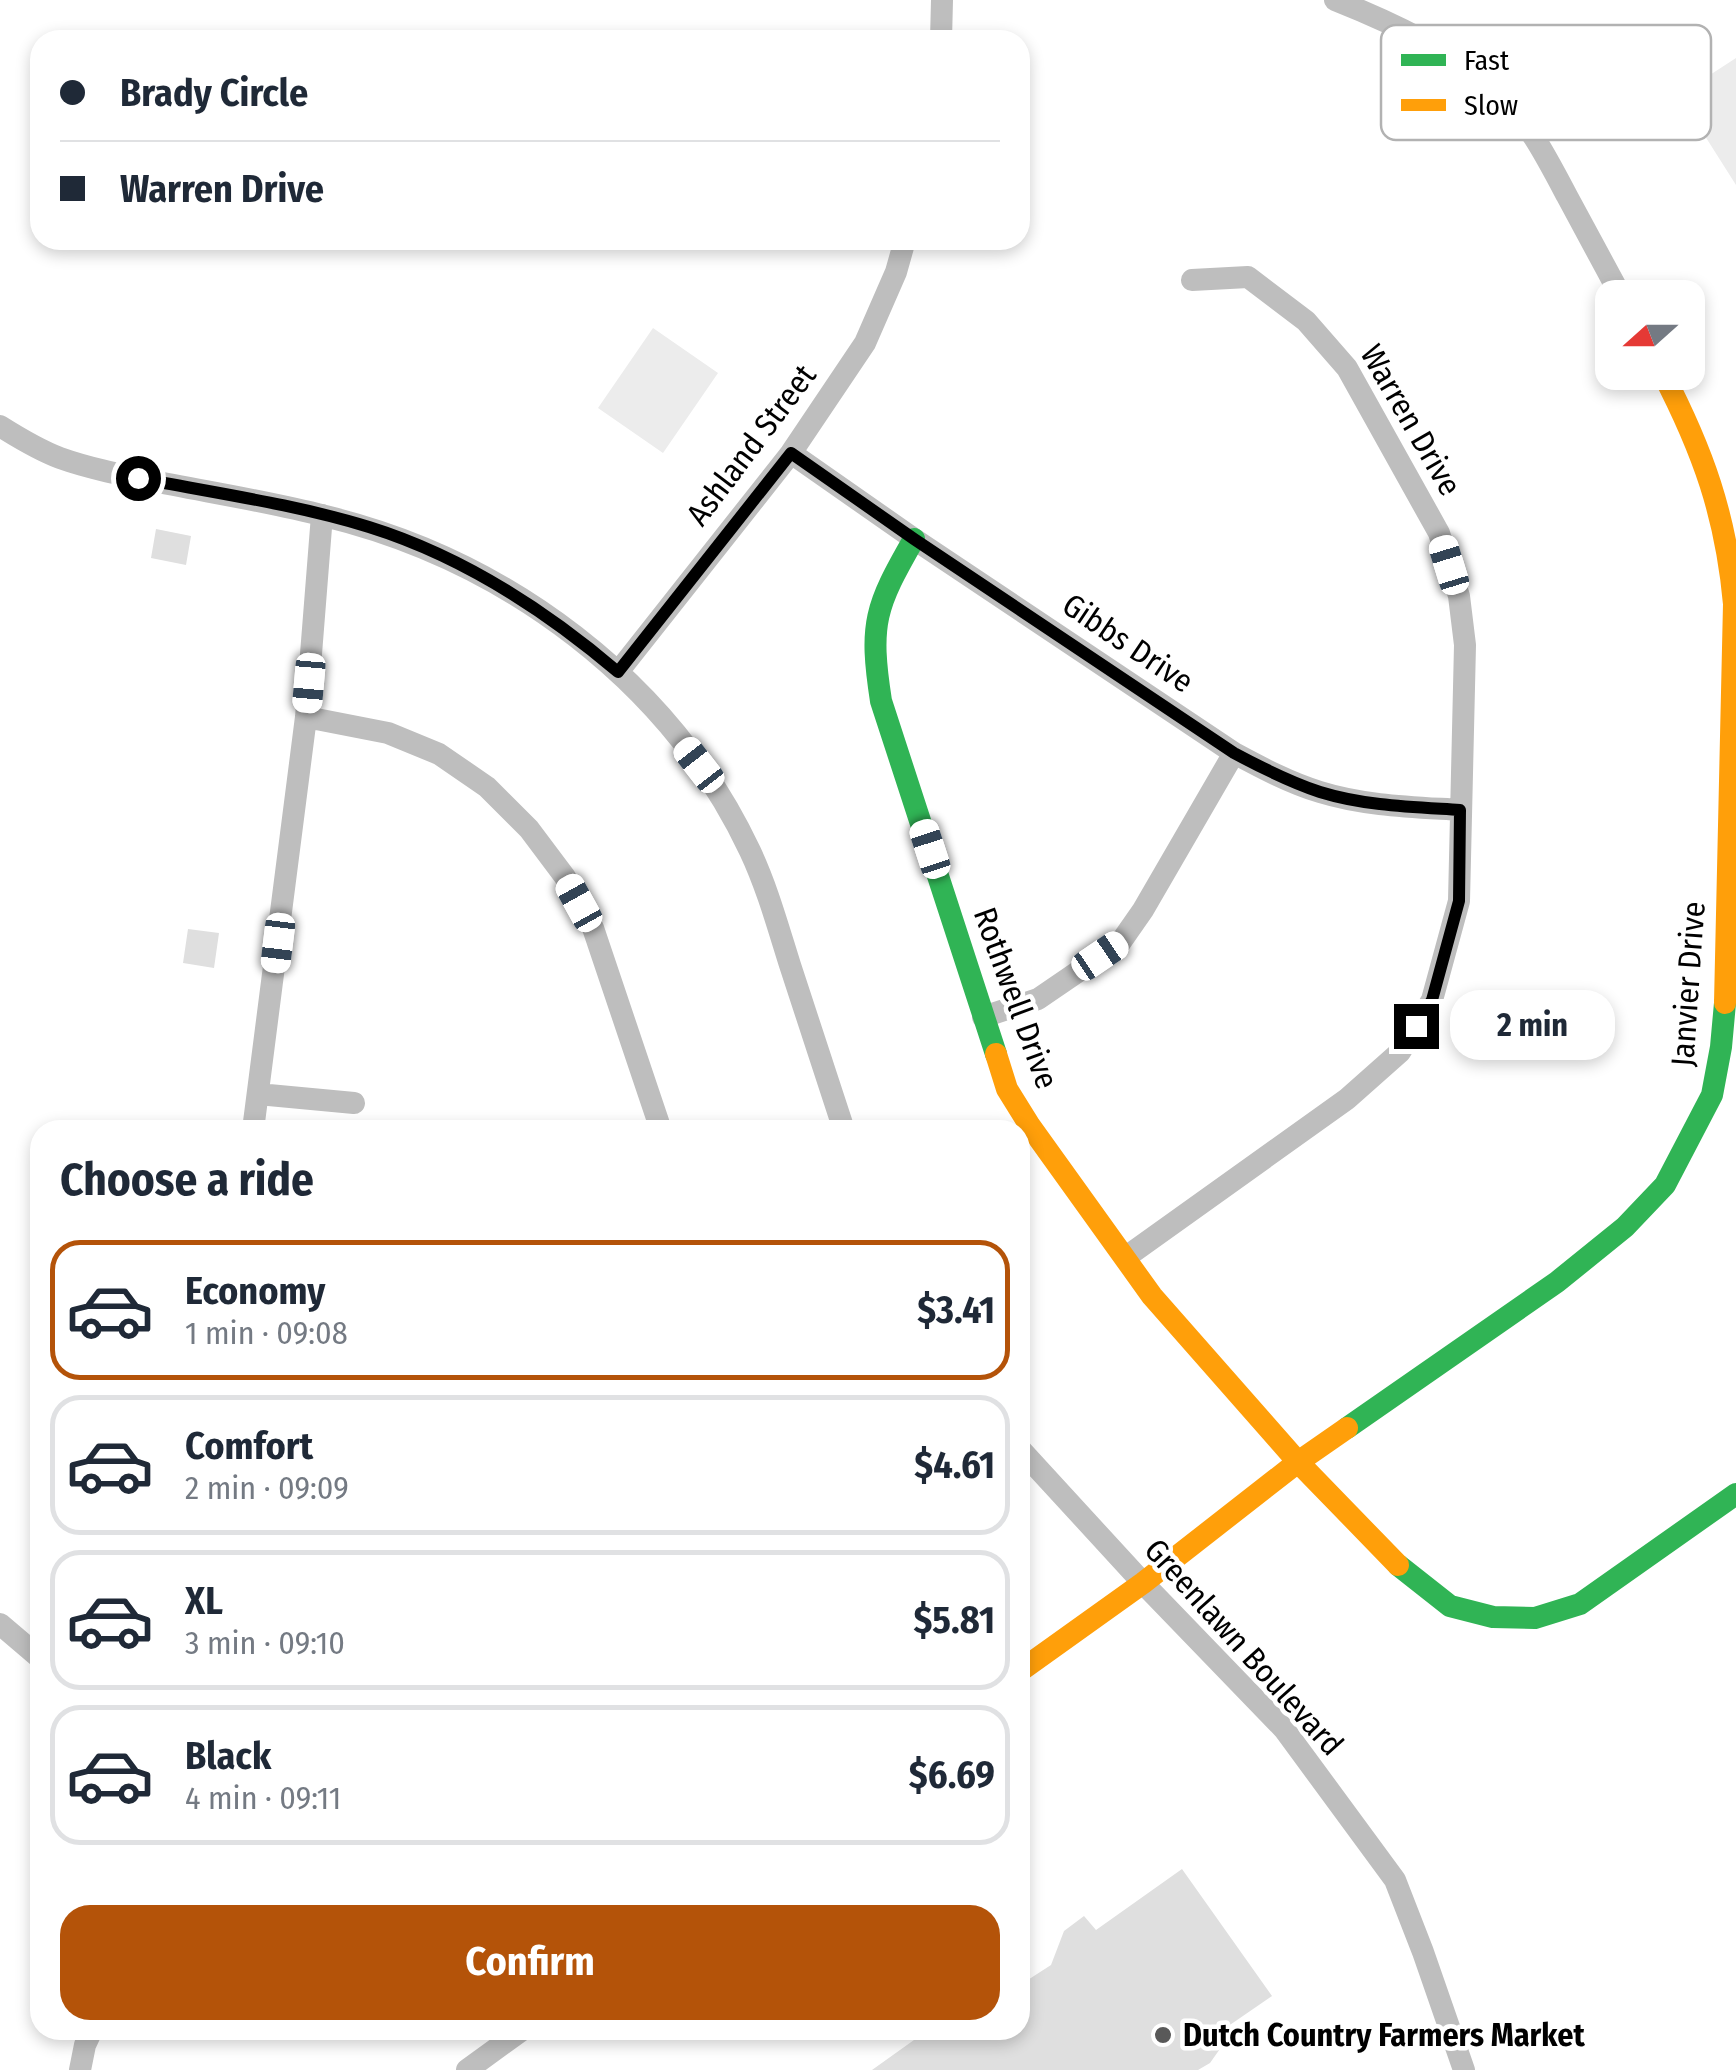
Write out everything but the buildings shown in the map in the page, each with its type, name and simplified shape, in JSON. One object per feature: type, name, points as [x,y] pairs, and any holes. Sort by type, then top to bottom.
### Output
[{"type":"street","points":[[941,30],[942,0]]},
{"type":"street","points":[[1335,0],[1373,7],[1401,25]]},
{"type":"street","points":[[1536,140],[1612,280]]},
{"type":"street","name":"Ashland Street","points":[[618,672],[791,453],[865,343],[903,250]]},
{"type":"street","name":"Warren Drive","points":[[1126,1257],[1348,1100],[1400,1052],[1432,1000],[1459,901],[1465,645],[1459,596],[1439,533],[1347,368],[1306,320],[1248,276],[1192,280]]},
{"type":"street","name":"Janvier Drive","points":[[1030,1664],[1143,1583],[1298,1462],[1556,1282],[1625,1226],[1666,1185],[1712,1095],[1725,1003],[1733,818],[1732,561],[1714,484],[1671,390]]},
{"type":"street","points":[[0,426],[58,457],[101,470],[369,527],[410,542],[496,584],[577,637],[618,672],[668,726],[725,805],[771,904],[841,1120]]},
{"type":"street","name":"Gibbs Drive","points":[[791,453],[1234,753],[1281,778],[1322,793],[1380,804],[1460,810]]},
{"type":"street","points":[[255,1120],[306,717],[322,515]]},
{"type":"street","name":"Rothwell Drive","points":[[914,539],[876,619],[874,660],[882,700],[983,1016],[1008,1088],[1027,1120]]},
{"type":"street","points":[[306,717],[388,733],[439,754],[487,787],[529,829],[564,877],[593,928],[658,1120]]},
{"type":"street","points":[[983,1016],[1038,999],[1120,943],[1234,753]]},
{"type":"street","points":[[258,1094],[354,1104]]},
{"type":"street","name":"Rothwell Drive","points":[[1030,1126],[1152,1296],[1298,1462],[1403,1570],[1450,1606],[1493,1617],[1535,1618],[1580,1604],[1736,1494]]},
{"type":"street","name":"Greenlawn Boulevard","points":[[1030,1459],[1284,1729],[1395,1880],[1464,2070]]},
{"type":"street","points":[[0,1624],[30,1648]]},
{"type":"street","points":[[80,2070],[87,2040]]},
{"type":"street","points":[[467,2070],[508,2040]]},
{"type":"shaded area","points":[[1736,58],[1736,185],[1708,140],[1711,140],[1711,74]]},
{"type":"shaded area","points":[[653,328],[718,373],[663,453],[598,408]]},
{"type":"traffic: fast","points":[[914,539],[878,616],[876,652],[881,701],[996,1054]]},
{"type":"traffic: fast","points":[[1347,1428],[1557,1282],[1625,1227],[1665,1185],[1712,1095],[1725,1003]]},
{"type":"traffic: fast","points":[[1398,1565],[1450,1606],[1493,1617],[1535,1618],[1580,1604],[1736,1494]]},
{"type":"traffic: slow","points":[[1671,390],[1719,512],[1734,604],[1725,1003]]},
{"type":"traffic: slow","points":[[996,1054],[1007,1089],[1026,1120]]},
{"type":"traffic: slow","points":[[1030,1126],[1152,1296],[1298,1462],[1398,1565]]},
{"type":"traffic: slow","points":[[1030,1664],[1347,1428]]},
{"type":"place","name":"Dutch Country Farmers Market","points":[[1163,2035]]},
{"type":"route","points":[[138,478],[322,515],[410,542],[534,606],[618,672],[791,453],[1234,753],[1281,778],[1322,793],[1396,806],[1460,810],[1459,901],[1432,1000],[1416,1026]]}]
